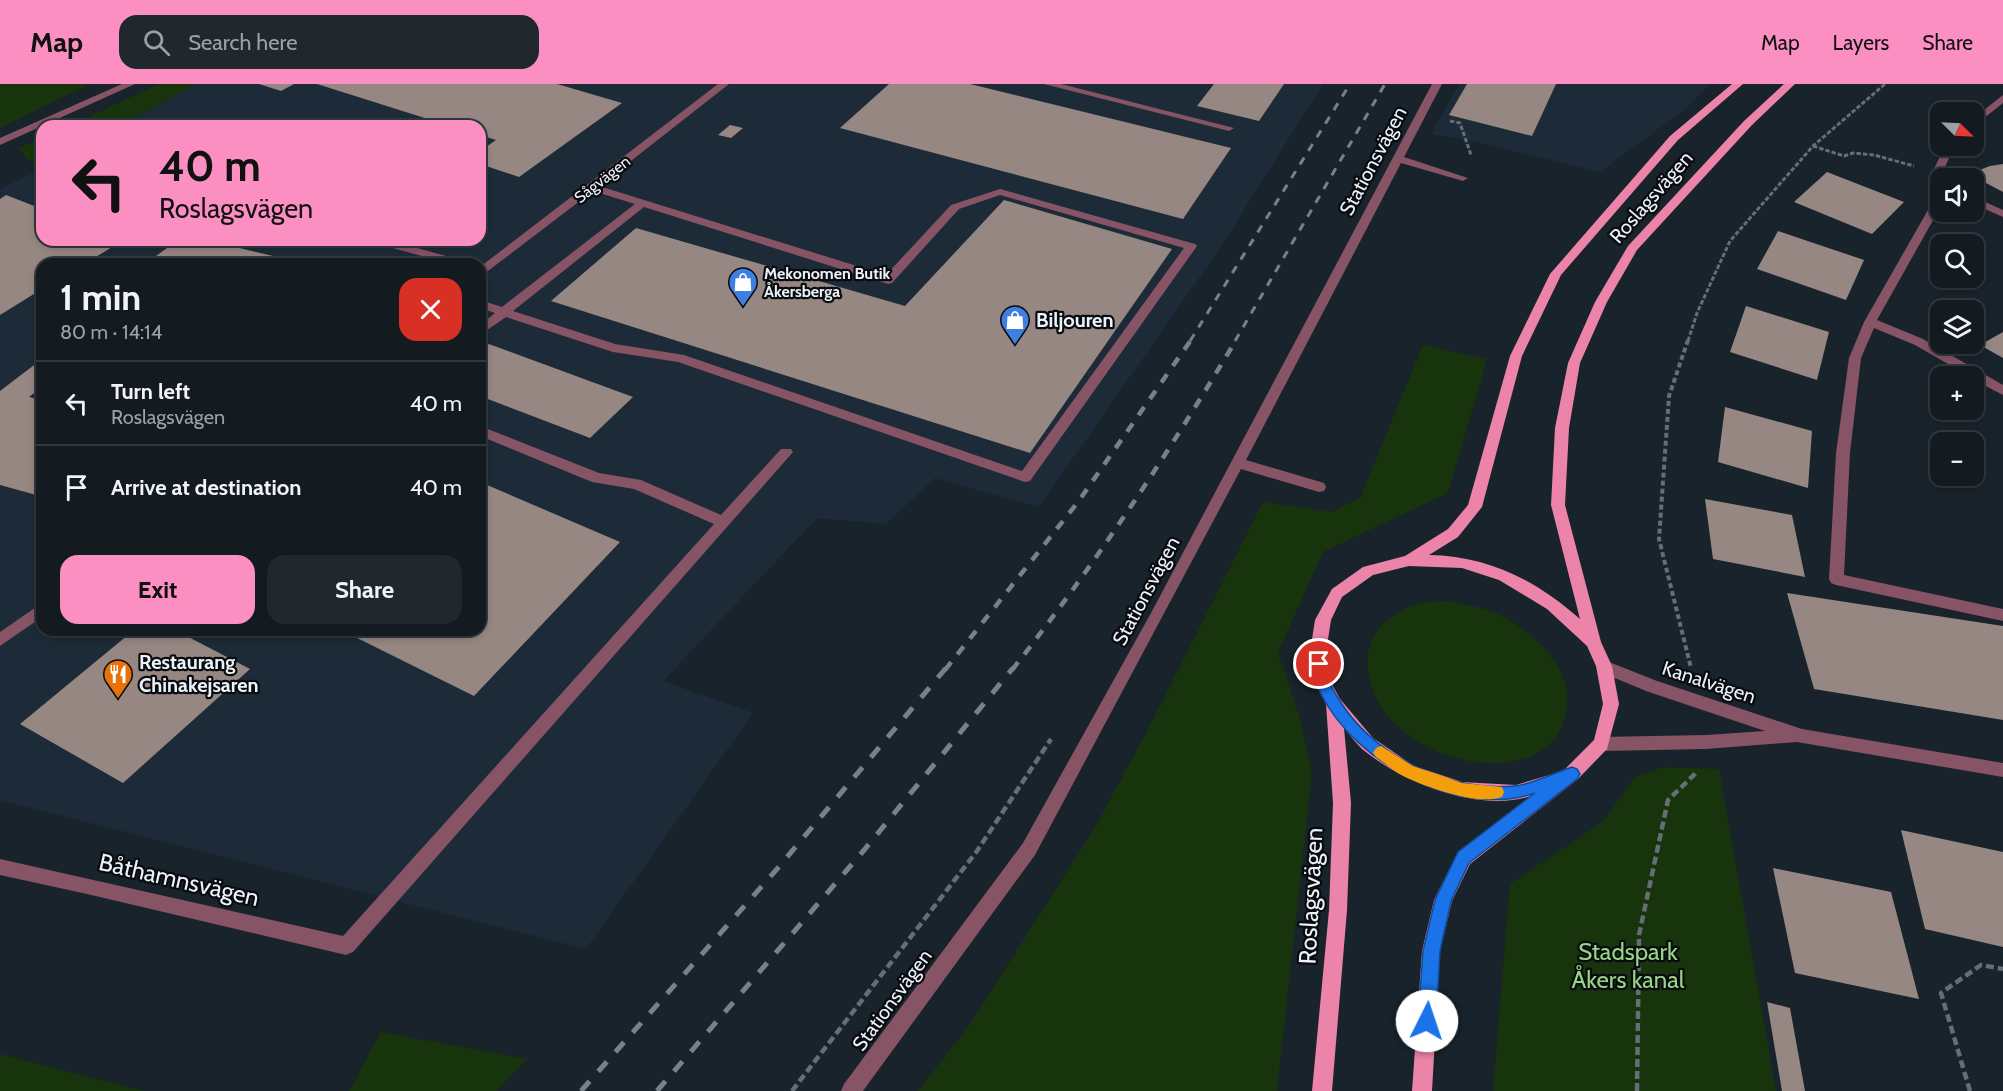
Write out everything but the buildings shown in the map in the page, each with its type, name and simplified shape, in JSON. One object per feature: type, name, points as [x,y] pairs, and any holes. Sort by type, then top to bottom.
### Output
[{"type":"main road","name":"Roslagsvägen","points":[[1572,774],[1516,793],[1462,790],[1408,771],[1366,743],[1334,704],[1320,677],[1318,652],[1323,620],[1337,593],[1368,571],[1409,560],[1453,533],[1475,507],[1516,356],[1556,274],[1674,138],[1738,84]]},
{"type":"main road","name":"Roslagsvägen","points":[[1422,1091],[1431,951],[1443,900],[1464,858],[1572,774],[1601,744],[1611,704],[1604,666],[1593,642],[1558,505],[1562,428],[1574,363],[1601,302],[1632,248],[1696,177],[1790,84]]},
{"type":"main road","name":"Roslagsvägen","points":[[1409,560],[1469,564],[1516,580],[1563,612],[1593,642]]},
{"type":"main road","name":"Roslagsvägen","points":[[1322,1091],[1338,910],[1342,803],[1334,704]]},
{"type":"street","points":[[49,120],[130,84]]},
{"type":"street","name":"Sågvägen","points":[[486,266],[724,84]]},
{"type":"street","points":[[1049,84],[1229,128]]},
{"type":"street","name":"Stationsvägen","points":[[851,1091],[1029,849],[1239,462],[1437,84]]},
{"type":"street","points":[[1984,114],[2003,98]]},
{"type":"street","points":[[0,142],[36,126]]},
{"type":"street","points":[[1398,159],[1463,178]]},
{"type":"street","points":[[486,306],[613,348],[680,358],[1025,477],[1191,246],[1000,192],[956,207],[888,280],[591,187]]},
{"type":"street","points":[[486,326],[643,204]]},
{"type":"street","points":[[1984,205],[2003,214]]},
{"type":"street","points":[[1930,216],[1870,322],[1855,357],[1843,453],[1836,579],[2003,615]]},
{"type":"street","points":[[397,246],[442,258]]},
{"type":"street","points":[[1870,322],[1919,342],[2003,391]]},
{"type":"street","points":[[486,433],[597,478],[636,484],[723,522],[786,452]]},
{"type":"street","points":[[1239,462],[1319,487]]},
{"type":"street","name":"Båthamnsvägen","points":[[0,867],[99,887],[346,946],[723,522]]},
{"type":"street","points":[[0,640],[36,613]]},
{"type":"street","name":"Kanalvägen","points":[[1604,666],[1652,686],[1802,736],[2003,770]]},
{"type":"street","name":"Kanalvägen","points":[[1601,744],[1706,742],[1802,736]]},
{"type":"path","points":[[1700,701],[1659,539],[1669,396],[1697,312],[1730,242],[1813,146],[1885,84]]},
{"type":"path","points":[[1813,146],[1844,156],[1853,153],[1874,155],[1930,172]]},
{"type":"path","points":[[792,1091],[977,851],[1056,732]]},
{"type":"path","points":[[1637,1091],[1639,935],[1668,800],[1708,762],[1706,742]]},
{"type":"path","points":[[1970,1091],[1941,993],[1981,965],[2003,969]]},
{"type":"shaded area","points":[[196,84],[1323,84],[1222,245],[1039,507],[935,478],[886,524],[817,518],[663,681],[753,713],[586,949],[0,800],[0,189],[36,171],[36,246],[486,246],[486,120],[130,120]]},
{"type":"shaded area","points":[[1459,84],[1710,84],[1690,105],[1600,172],[1472,141],[1431,134]]},
{"type":"green space","points":[[0,84],[90,84],[0,128]]},
{"type":"green space","points":[[159,84],[196,84],[130,120],[82,120]]},
{"type":"green space","points":[[36,140],[36,169],[18,148]]},
{"type":"green space","points":[[1423,345],[1487,359],[1448,493],[1323,552],[1278,652],[1300,718],[1312,774],[1277,1091],[918,1091],[970,1024],[1094,829],[1145,735],[1263,502],[1331,512],[1360,498]]},
{"type":"green space","points":[[1445,601],[1503,616],[1528,633],[1554,660],[1565,685],[1566,712],[1557,736],[1536,754],[1507,763],[1476,762],[1445,755],[1407,734],[1378,702],[1370,683],[1367,665],[1370,647],[1378,630],[1393,616],[1414,605]]},
{"type":"green space","name":"Stadspark Åkers kanal","points":[[1663,767],[1719,769],[1776,1091],[1493,1091],[1510,884],[1604,821],[1634,777]]},
{"type":"green space","points":[[381,1032],[527,1059],[497,1091],[349,1091]]},
{"type":"green space","points":[[0,1054],[144,1091],[0,1091]]},
{"type":"railway","points":[[1190,341],[1350,84]]},
{"type":"railway","points":[[1235,341],[1385,84]]},
{"type":"railway","points":[[945,670],[1078,502],[1191,340]]},
{"type":"railway","points":[[1012,670],[1072,591],[1129,509],[1236,340]]},
{"type":"railway","points":[[581,1091],[777,869],[946,668]]},
{"type":"railway","points":[[657,1091],[865,849],[1013,668]]},
{"type":"slow traffic","points":[[1381,753],[1408,771],[1462,790],[1496,792]]},
{"type":"place","name":"Mekonomen Butik Åkersberga","points":[[743,308]]},
{"type":"place","name":"Biljouren","points":[[1015,346]]},
{"type":"place","name":"Restaurang Chinakejsaren","points":[[118,700]]},
{"type":"route","points":[[1319,664],[1320,677],[1334,704],[1366,743],[1408,771],[1462,790],[1516,793],[1572,774],[1464,858],[1443,900],[1431,951],[1427,1021]]}]
